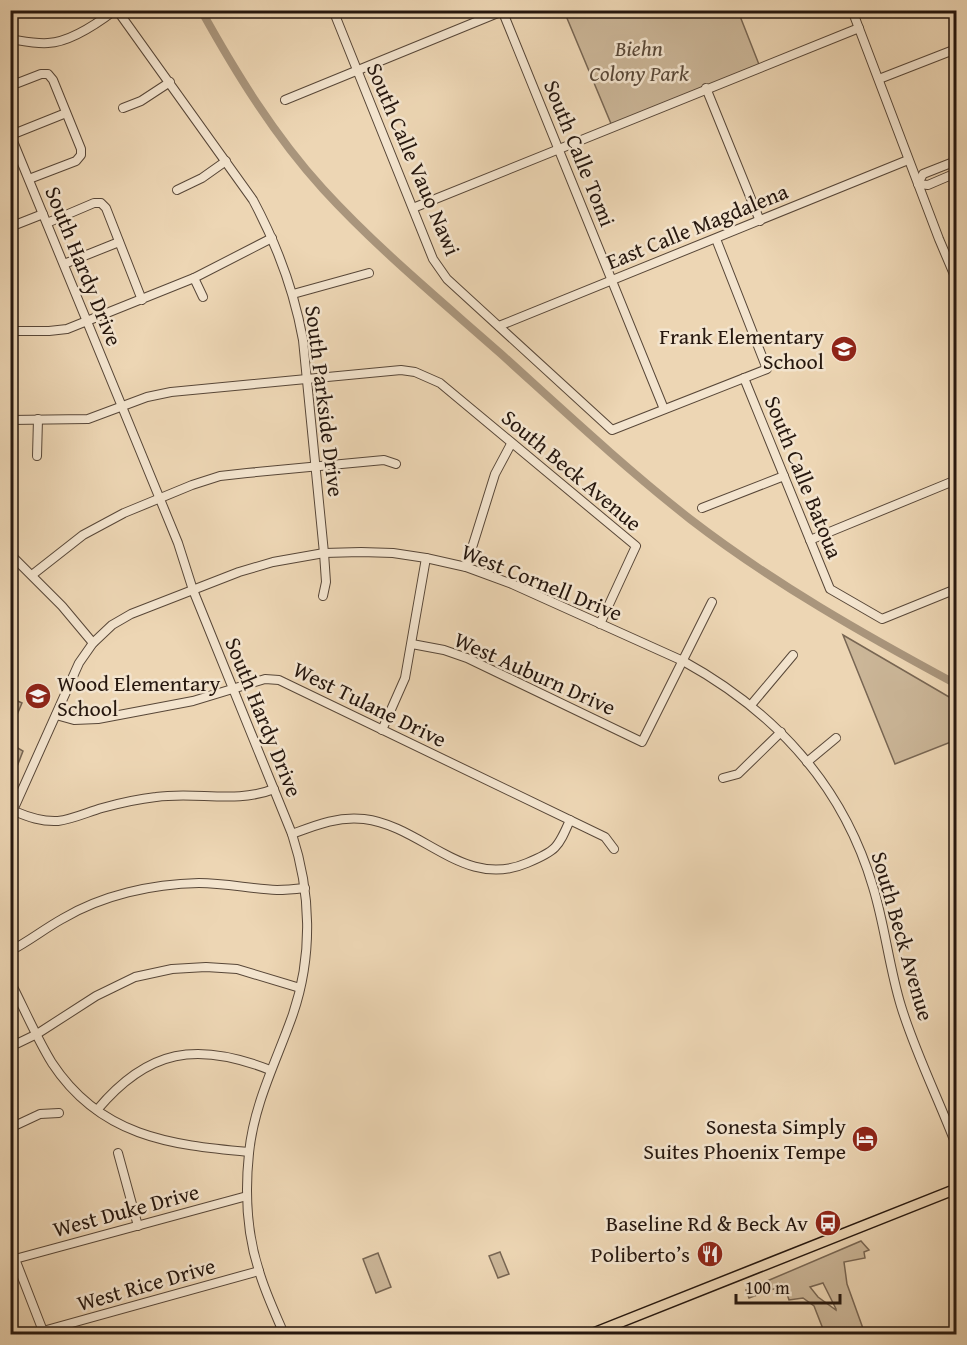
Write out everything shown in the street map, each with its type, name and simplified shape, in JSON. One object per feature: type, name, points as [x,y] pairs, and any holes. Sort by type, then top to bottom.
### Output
[{"type":"main road","points":[[591,1335],[957,1189]]},
{"type":"street","points":[[10,39],[56,42],[93,26],[116,10]]},
{"type":"street","name":"South Parkside Drive","points":[[116,10],[253,200],[284,264],[303,340],[324,553],[326,582],[322,596]]},
{"type":"street","name":"South Calle Vauo Nawi","points":[[333,10],[433,259],[447,279],[612,430],[664,409]]},
{"type":"street","points":[[852,10],[908,160],[957,279]]},
{"type":"street","points":[[285,100],[504,11]]},
{"type":"street","name":"South Calle Tomi","points":[[504,11],[664,409]]},
{"type":"street","points":[[413,208],[859,28]]},
{"type":"street","points":[[879,79],[957,49]]},
{"type":"street","points":[[10,86],[41,74],[48,74],[53,80],[81,149],[81,155],[76,160],[29,179]]},
{"type":"street","points":[[123,108],[170,82]]},
{"type":"street","points":[[706,88],[760,221]]},
{"type":"street","points":[[11,134],[66,113]]},
{"type":"street","name":"South Hardy Drive","points":[[11,134],[186,565],[193,590],[292,834],[302,865],[307,941],[300,988],[293,1014],[258,1104],[249,1152],[247,1196],[250,1228],[259,1271],[284,1335]]},
{"type":"street","points":[[177,190],[202,178],[226,160]]},
{"type":"street","name":"East Calle Magdalena","points":[[499,326],[908,160]]},
{"type":"street","points":[[918,184],[923,174],[957,161]]},
{"type":"street","points":[[918,184],[928,184],[957,173]]},
{"type":"street","points":[[47,223],[93,203],[100,203],[106,208],[142,300]]},
{"type":"street","points":[[10,227],[43,214]]},
{"type":"street","points":[[10,331],[67,329],[194,278],[272,238]]},
{"type":"street","name":"South Calle Batoua","points":[[716,239],[767,369],[744,378],[830,589],[882,619],[957,589]]},
{"type":"street","points":[[64,264],[119,242]]},
{"type":"street","points":[[293,294],[369,273]]},
{"type":"street","points":[[194,278],[203,297]]},
{"type":"street","name":"South Beck Avenue","points":[[307,378],[401,370],[415,372],[440,383],[636,546],[600,624]]},
{"type":"street","points":[[10,420],[88,419],[147,397],[171,392],[307,378]]},
{"type":"street","points":[[664,409],[744,378]]},
{"type":"street","points":[[37,456],[38,419]]},
{"type":"street","points":[[466,567],[495,474],[512,444]]},
{"type":"street","points":[[32,575],[83,536],[124,513],[192,484],[220,476],[384,460],[396,464]]},
{"type":"street","points":[[702,508],[784,476]]},
{"type":"street","points":[[810,540],[957,480]]},
{"type":"street","name":"West Cornell Drive","points":[[12,814],[79,663],[93,643],[112,625],[131,614],[239,572],[273,562],[324,553],[393,553],[466,567],[512,584],[682,661]]},
{"type":"street","points":[[10,554],[93,643]]},
{"type":"street","points":[[382,730],[400,691],[412,644],[426,558]]},
{"type":"street","points":[[682,661],[712,602]]},
{"type":"street","name":"West Auburn Drive","points":[[412,644],[444,650],[467,658],[642,742],[682,661]]},
{"type":"street","points":[[751,705],[793,655]]},
{"type":"street","name":"South Beck Avenue","points":[[682,661],[721,683],[751,705],[781,732],[807,762],[844,816],[866,866],[880,912],[901,1006],[957,1145]]},
{"type":"street","name":"West Tulane Drive","points":[[56,715],[74,720],[98,719],[193,701],[265,679],[279,680],[605,837],[614,849]]},
{"type":"street","points":[[723,778],[738,774],[781,732]]},
{"type":"street","points":[[807,762],[836,738]]},
{"type":"street","points":[[12,814],[33,819],[60,820],[159,796],[258,795],[274,789]]},
{"type":"street","points":[[292,834],[331,820],[365,819],[390,827],[475,868],[498,871],[519,866],[554,850],[570,820]]},
{"type":"street","points":[[10,951],[87,906],[144,889],[200,883],[277,890],[305,888]]},
{"type":"street","points":[[10,1047],[37,1034],[96,996],[135,977],[171,969],[206,967],[237,969],[300,988]]},
{"type":"street","points":[[10,981],[62,1076],[97,1110],[129,1129],[160,1140],[249,1152]]},
{"type":"street","points":[[97,1110],[112,1091],[131,1076],[167,1058],[202,1053],[223,1054],[270,1070]]},
{"type":"street","points":[[10,1128],[40,1114],[59,1113]]},
{"type":"street","points":[[118,1153],[138,1226]]},
{"type":"street","name":"West Duke Drive","points":[[15,1259],[247,1196]]},
{"type":"street","points":[[10,1246],[15,1259]]},
{"type":"street","name":"West Rice Drive","points":[[15,1259],[43,1331],[259,1271]]},
{"type":"green space","name":"Biehn Colony Park","points":[[564,11],[738,11],[760,67],[612,126]]},
{"type":"green space","points":[[843,635],[956,701],[956,740],[895,764]]},
{"type":"green space","points":[[11,698],[22,703],[11,729]]},
{"type":"green space","points":[[11,744],[23,751],[11,782]]},
{"type":"green space","points":[[861,1241],[869,1250],[864,1252],[865,1258],[844,1262],[847,1284],[865,1334],[848,1334],[845,1329],[825,1334],[814,1306],[803,1298],[789,1300],[784,1285],[749,1298],[746,1290]],"holes":[[[823,1283],[836,1310],[818,1297],[810,1287]]]},
{"type":"green space","points":[[500,1252],[509,1274],[498,1278],[489,1256]]},
{"type":"green space","points":[[378,1253],[391,1287],[376,1293],[363,1259]]},
{"type":"waterway","points":[[201,10],[242,80],[288,147],[344,211],[409,273],[617,458],[690,519],[754,565],[820,607],[956,684]]},
{"type":"place","name":"Frank Elementary School","points":[[844,349]]},
{"type":"place","name":"Wood Elementary School","points":[[38,696]]},
{"type":"place","name":"Sonesta Simply Suites Phoenix Tempe","points":[[865,1139]]},
{"type":"place","name":"Baseline Rd & Beck Av","points":[[828,1223]]},
{"type":"place","name":"Poliberto’s","points":[[710,1254]]}]
